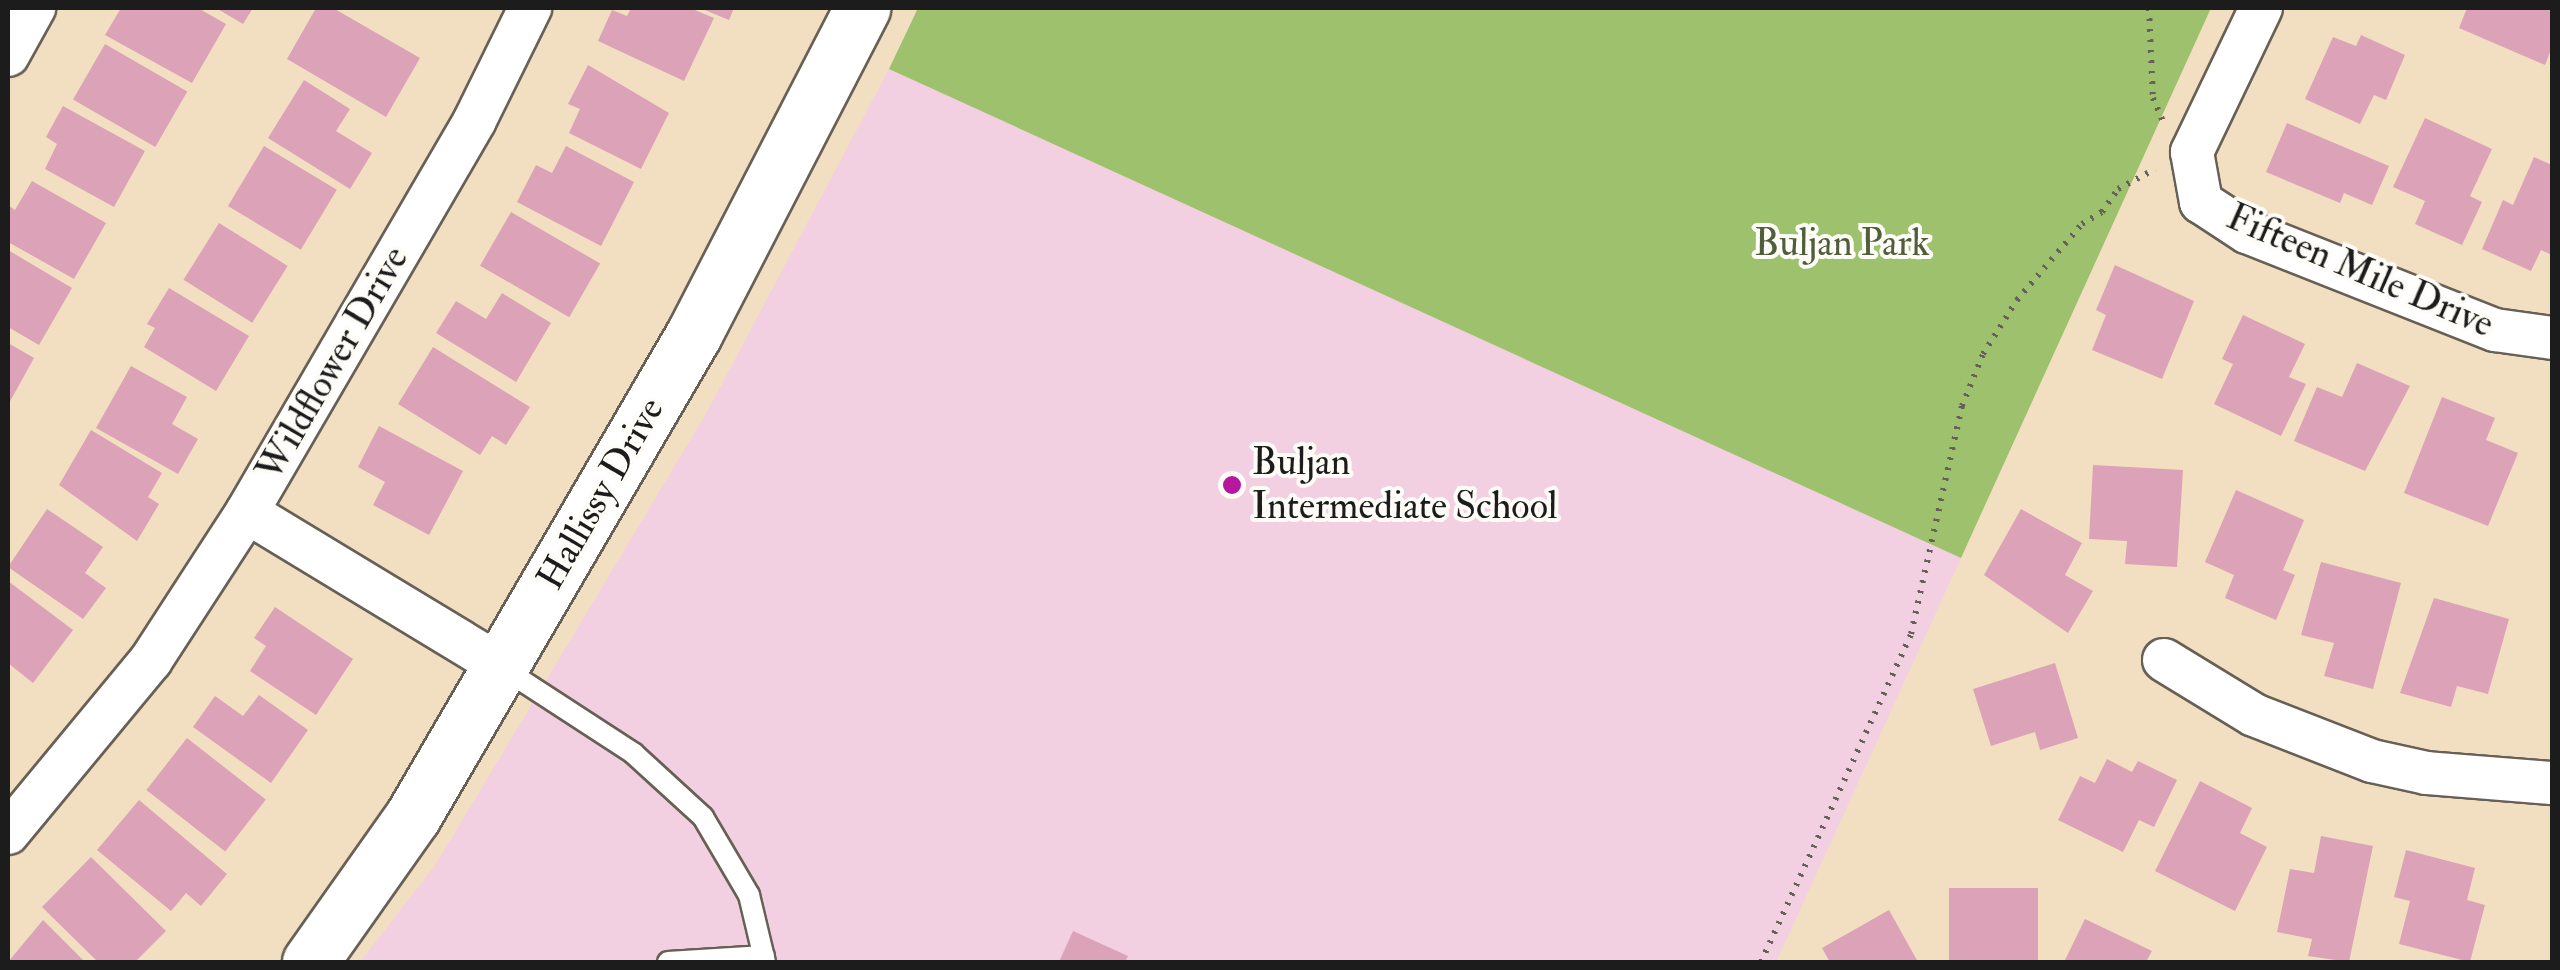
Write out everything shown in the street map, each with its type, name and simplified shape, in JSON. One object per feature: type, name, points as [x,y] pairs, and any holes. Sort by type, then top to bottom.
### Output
[{"type":"street","points":[[8,55],[34,8]]},
{"type":"street","name":"Hallissy Drive","points":[[310,962],[413,816],[694,334],[862,8]]},
{"type":"street","points":[[2192,152],[2262,8]]},
{"type":"street","name":"Wildflower Drive","points":[[500,666],[247,512],[476,120],[519,11]]},
{"type":"street","name":"Fifteen Mile Drive","points":[[2192,152],[2202,202],[2247,232],[2495,330],[2552,338]]},
{"type":"street","points":[[8,833],[152,660],[247,512]]},
{"type":"street","points":[[2164,660],[2254,714],[2372,761],[2427,773],[2552,783]]},
{"type":"lane","points":[[500,666],[633,753],[703,817],[749,895],[764,959],[668,962]]},
{"type":"path","points":[[1761,962],[1911,634],[1962,406],[1983,354],[2017,300],[2082,224],[2102,212],[2118,189],[2192,152],[2164,125],[2153,98],[2149,8]]},
{"type":"shaded area","name":"Buljan Intermediate School","points":[[889,69],[1961,558],[1776,962],[360,962],[436,864],[707,412]]},
{"type":"green space","name":"Buljan Park","points":[[918,8],[2211,8],[1961,558],[889,69]]},
{"type":"building","points":[[121,8],[198,8],[226,24],[192,83],[105,35]]},
{"type":"building","points":[[216,8],[253,8],[243,24]]},
{"type":"building","points":[[316,8],[333,8],[420,58],[386,117],[287,59]]},
{"type":"building","points":[[631,8],[690,8],[714,18],[684,81],[598,41],[612,10],[627,16]]},
{"type":"building","points":[[700,8],[734,8],[729,20]]},
{"type":"building","points":[[2467,8],[2552,8],[2552,47],[2545,65],[2459,28]]},
{"type":"building","points":[[2361,35],[2405,55],[2386,100],[2374,95],[2360,124],[2305,99],[2333,37],[2356,46]]},
{"type":"building","points":[[105,44],[187,92],[155,147],[73,99]]},
{"type":"building","points":[[588,65],[669,113],[641,169],[569,133],[580,109],[568,104]]},
{"type":"building","points":[[304,80],[350,109],[336,131],[372,153],[350,189],[268,138]]},
{"type":"building","points":[[63,106],[145,151],[114,207],[45,169],[57,144],[46,137]]},
{"type":"building","points":[[2425,118],[2492,149],[2470,196],[2482,202],[2462,245],[2415,224],[2425,201],[2393,187]]},
{"type":"building","points":[[2287,123],[2389,166],[2372,205],[2344,193],[2340,203],[2266,172]]},
{"type":"building","points":[[264,146],[337,190],[301,250],[228,206]]},
{"type":"building","points":[[566,146],[634,182],[601,246],[517,202],[536,165],[552,173]]},
{"type":"building","points":[[2534,157],[2552,165],[2552,255],[2541,250],[2531,271],[2482,249],[2503,200],[2513,205]]},
{"type":"building","points":[[32,181],[106,223],[74,279],[8,242],[8,205],[15,210]]},
{"type":"building","points":[[511,212],[600,264],[569,317],[480,266]]},
{"type":"building","points":[[219,223],[288,266],[252,323],[183,280]]},
{"type":"building","points":[[8,250],[72,288],[39,345],[8,327]]},
{"type":"building","points":[[2115,265],[2194,301],[2162,379],[2092,350],[2106,315],[2096,310]]},
{"type":"building","points":[[169,288],[249,336],[216,391],[144,347],[155,328],[147,324]]},
{"type":"building","points":[[502,293],[551,323],[516,382],[436,333],[456,301],[486,319]]},
{"type":"building","points":[[2243,315],[2305,344],[2289,377],[2306,384],[2281,436],[2214,404],[2233,364],[2222,359]]},
{"type":"building","points":[[8,343],[34,358],[8,405]]},
{"type":"building","points":[[433,347],[530,407],[506,445],[492,436],[480,455],[398,404]]},
{"type":"building","points":[[2357,363],[2410,386],[2365,471],[2294,441],[2317,387],[2342,397]]},
{"type":"building","points":[[131,366],[187,397],[172,424],[198,439],[178,474],[96,428]]},
{"type":"building","points":[[2442,397],[2495,418],[2486,440],[2518,453],[2488,526],[2404,493]]},
{"type":"building","points":[[379,426],[463,471],[429,535],[373,505],[385,482],[358,467]]},
{"type":"building","points":[[91,430],[162,473],[148,497],[159,504],[137,541],[59,485]]},
{"type":"building","points":[[2093,465],[2183,470],[2177,567],[2125,564],[2127,541],[2089,539]]},
{"type":"building","points":[[2236,490],[2304,520],[2283,570],[2295,575],[2276,620],[2225,598],[2234,575],[2205,562]]},
{"type":"building","points":[[47,509],[103,547],[85,573],[106,588],[83,619],[8,567]]},
{"type":"building","points":[[2021,509],[2082,543],[2065,575],[2093,591],[2068,633],[1984,575]]},
{"type":"building","points":[[2321,562],[2401,583],[2373,689],[2324,676],[2334,643],[2301,635]]},
{"type":"building","points":[[8,581],[73,630],[33,683],[8,663]]},
{"type":"building","points":[[2434,598],[2509,619],[2488,694],[2457,686],[2451,707],[2400,693]]},
{"type":"building","points":[[275,607],[353,659],[316,715],[250,671],[266,646],[254,638]]},
{"type":"building","points":[[2055,663],[2078,738],[2040,750],[2035,732],[1991,746],[1973,689]]},
{"type":"building","points":[[259,695],[308,730],[271,783],[193,727],[215,696],[243,716]]},
{"type":"building","points":[[187,738],[266,800],[225,852],[146,790]]},
{"type":"building","points":[[2107,759],[2132,772],[2138,761],[2177,780],[2154,827],[2139,820],[2123,852],[2058,820],[2080,776],[2095,783]]},
{"type":"building","points":[[2200,781],[2252,808],[2240,833],[2267,847],[2235,911],[2155,871]]},
{"type":"building","points":[[139,800],[227,874],[201,906],[186,893],[171,911],[97,850]]},
{"type":"building","points":[[2321,836],[2373,846],[2349,962],[2308,956],[2312,939],[2277,932],[2290,869],[2314,873]]},
{"type":"building","points":[[2406,850],[2475,868],[2467,900],[2485,905],[2470,962],[2399,944],[2410,901],[2394,897]]},
{"type":"building","points":[[91,857],[166,931],[135,962],[98,962],[42,907]]},
{"type":"building","points":[[1949,888],[2038,888],[2038,962],[1949,962]]},
{"type":"building","points":[[1889,910],[1918,962],[1830,962],[1822,948]]},
{"type":"building","points":[[2085,919],[2152,951],[2146,962],[2064,962]]},
{"type":"building","points":[[43,920],[85,962],[8,962]]},
{"type":"building","points":[[1073,931],[1128,956],[1125,962],[1059,962]]},
{"type":"place","name":"Buljan Intermediate School","points":[[1232,485]]}]
